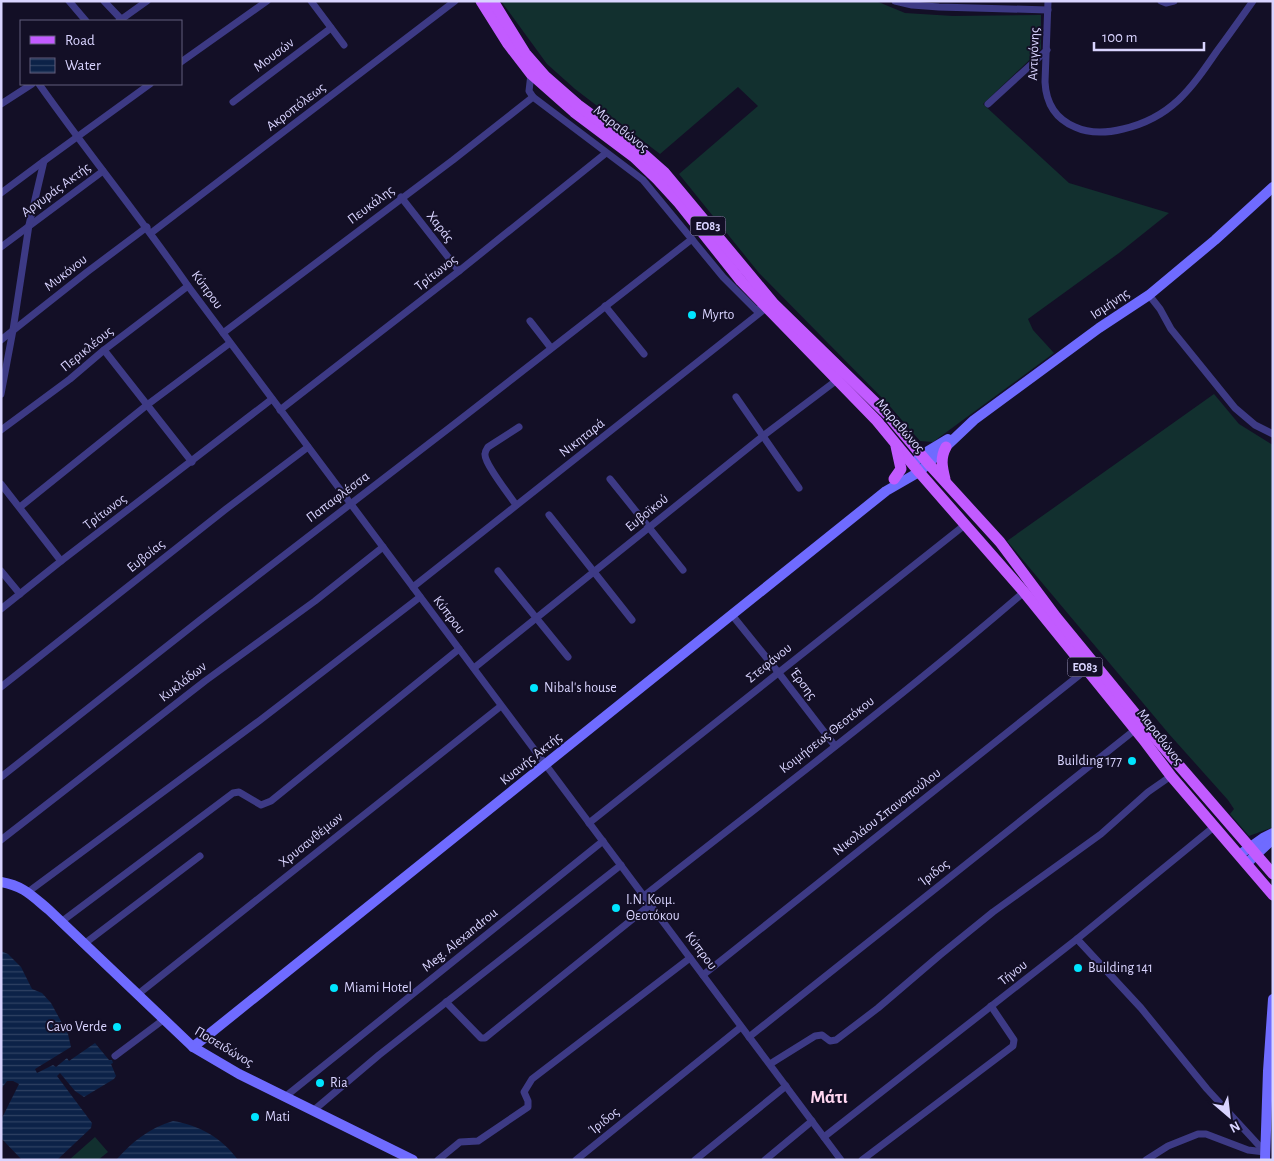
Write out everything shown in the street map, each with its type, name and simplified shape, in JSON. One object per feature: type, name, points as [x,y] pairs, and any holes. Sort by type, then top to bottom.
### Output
[{"type":"main road","name":"Μαραθώνος","points":[[481,1],[508,44],[531,74],[574,112],[634,157],[657,179],[679,203],[741,281],[893,440],[1024,592],[1136,729],[1171,776],[1273,895]]},
{"type":"main road","name":"Μαραθώνος","points":[[493,1],[525,52],[546,77],[578,105],[638,149],[664,172],[774,304],[887,414],[1000,542],[1056,617],[1145,726],[1273,874]]},
{"type":"main road","points":[[893,440],[898,451],[901,469],[894,479]]},
{"type":"main road","points":[[946,447],[942,454],[942,462],[947,483]]},
{"type":"street","points":[[69,1],[85,20]]},
{"type":"street","points":[[104,1],[120,20],[144,2]]},
{"type":"street","points":[[182,61],[267,1]]},
{"type":"street","points":[[311,1],[344,45]]},
{"type":"street","name":"Ακροπόλεως","points":[[149,230],[455,1]]},
{"type":"street","points":[[895,1],[912,5],[939,7],[1048,10]]},
{"type":"street","name":"Αντιγόνης","points":[[1048,1],[1046,94],[1050,105],[1061,120],[1076,128],[1094,132],[1112,132],[1126,129],[1155,118],[1170,109],[1199,78],[1252,1]]},
{"type":"street","points":[[1161,2],[1174,1]]},
{"type":"street","name":"Μουσών","points":[[233,102],[331,28]]},
{"type":"street","points":[[988,104],[1047,50]]},
{"type":"street","points":[[531,74],[529,91],[533,97],[643,180],[744,299],[756,310],[766,308]]},
{"type":"street","points":[[1,104],[30,85]]},
{"type":"street","name":"Κύπρου","points":[[40,85],[77,138],[149,230],[230,343],[841,1160]]},
{"type":"street","points":[[1,193],[149,85]]},
{"type":"street","name":"Πευκάλης","points":[[223,333],[533,97]]},
{"type":"street","name":"Τρίτωνος","points":[[280,410],[459,271],[606,153]]},
{"type":"street","points":[[1,394],[29,225],[44,161]]},
{"type":"street","name":"Αργυράς Ακτής","points":[[1,247],[103,171]]},
{"type":"street","name":"Ισμήνης","points":[[956,436],[1099,328],[1148,295],[1214,240],[1273,187]]},
{"type":"street","name":"Χαράς","points":[[402,198],[459,271]]},
{"type":"street","name":"Μυκόνου","points":[[1,340],[87,272],[149,230]]},
{"type":"street","name":"Παπαφλέσσα","points":[[1,777],[692,239]]},
{"type":"street","name":"Περικλέους","points":[[1,430],[70,379],[104,350],[188,286]]},
{"type":"street","points":[[1148,295],[1160,309],[1171,329],[1236,408],[1255,425],[1273,434]]},
{"type":"street","points":[[605,306],[644,354]]},
{"type":"street","name":"Νικηταρά","points":[[413,587],[766,308]]},
{"type":"street","points":[[530,321],[551,348]]},
{"type":"street","points":[[20,507],[147,405],[230,343]]},
{"type":"street","points":[[104,350],[192,462]]},
{"type":"street","name":"Ευβοϊκού","points":[[474,668],[763,436],[837,380]]},
{"type":"street","points":[[736,397],[799,488]]},
{"type":"street","name":"Τρίτωνος","points":[[1,609],[272,399]]},
{"type":"street","points":[[516,505],[484,456],[488,447],[519,427]]},
{"type":"street","points":[[916,468],[956,436]]},
{"type":"street","points":[[925,459],[946,447],[956,436]]},
{"type":"street","name":"Ευβοίας","points":[[1,687],[226,509],[308,447]]},
{"type":"street","name":"Κυανής Ακτής","points":[[886,492],[894,479],[916,468]]},
{"type":"street","name":"Κυανής Ακτής","points":[[193,1047],[916,468]]},
{"type":"street","points":[[610,479],[682,570]]},
{"type":"street","points":[[1,484],[61,561]]},
{"type":"street","points":[[549,515],[632,620]]},
{"type":"street","name":"Στεφάνου","points":[[589,823],[966,524]]},
{"type":"street","name":"Κυκλάδων","points":[[1,840],[205,681],[315,601],[383,547]]},
{"type":"street","points":[[1,571],[20,594]]},
{"type":"street","points":[[498,571],[568,657]]},
{"type":"street","name":"Κοιμήσεως Θεοτόκου","points":[[644,896],[984,627],[1024,592]]},
{"type":"street","points":[[28,892],[259,721],[420,597]]},
{"type":"street","name":"Έρσης","points":[[732,615],[835,746]]},
{"type":"street","points":[[61,922],[233,793],[239,792],[261,805],[271,801],[460,650]]},
{"type":"street","name":"Νικολάου Σπανοπούλου","points":[[703,975],[1087,669]]},
{"type":"street","name":"Χρυσανθέμων","points":[[137,995],[501,706]]},
{"type":"street","name":"Ίριδος","points":[[749,1037],[1136,729]]},
{"type":"street","points":[[770,1064],[815,1036],[822,1035],[830,1041],[836,1040],[878,1008],[993,912],[1085,846],[1126,813],[1148,792],[1171,776]]},
{"type":"street","name":"Τήνου","points":[[824,1137],[1077,938],[1215,826]]},
{"type":"street","points":[[1243,859],[1273,833]]},
{"type":"street","points":[[1253,851],[1273,839]]},
{"type":"street","name":"Meg. Alexandrou","points":[[286,1096],[603,841]]},
{"type":"street","points":[[84,944],[200,856]]},
{"type":"street","points":[[314,1110],[446,1002],[621,865]]},
{"type":"street","name":"Ποσειδώνος","points":[[1,882],[17,886],[28,892],[193,1047],[239,1074],[413,1160]]},
{"type":"street","points":[[446,1002],[481,1038],[485,1038],[650,905]]},
{"type":"street","points":[[1077,938],[1141,1008],[1265,1156]]},
{"type":"street","points":[[438,1160],[460,1142],[478,1142],[528,1107],[528,1101],[524,1092],[532,1079],[690,958]]},
{"type":"street","points":[[1265,1156],[1273,998]]},
{"type":"street","points":[[862,1160],[1013,1046],[1014,1040],[990,1006]]},
{"type":"street","points":[[115,1056],[163,1020]]},
{"type":"street","name":"Ίριδος","points":[[576,1160],[741,1026]]},
{"type":"street","points":[[695,1160],[786,1086]]},
{"type":"street","points":[[765,1160],[812,1121]]},
{"type":"street","points":[[1146,1160],[1168,1146],[1198,1134],[1206,1134],[1265,1156]]},
{"type":"green space","points":[[501,1],[876,1],[905,13],[953,16],[1041,15],[1041,49],[983,104],[1069,183],[1169,213],[1119,253],[1028,319],[1033,330],[1054,353],[933,442],[920,441],[887,403],[759,273],[679,174],[758,106],[738,87],[660,154],[575,89],[547,64]]},
{"type":"green space","points":[[1214,394],[1239,424],[1273,445],[1273,827],[1249,836],[1230,814],[1234,809],[1228,800],[1169,734],[1007,541]]},
{"type":"green space","points":[[95,1137],[108,1152],[98,1160],[69,1160]]},
{"type":"water","points":[[1,951],[8,954],[21,967],[32,989],[42,993],[51,1003],[68,1034],[71,1047],[35,1069],[37,1073],[53,1065],[56,1067],[67,1058],[69,1061],[95,1043],[113,1063],[111,1064],[116,1076],[114,1079],[84,1097],[75,1091],[60,1073],[57,1076],[92,1123],[91,1128],[57,1160],[22,1160],[1,1138],[1,1120],[19,1084],[7,1081],[1,1089]]},
{"type":"water","points":[[173,1121],[201,1129],[225,1145],[238,1160],[116,1160],[142,1136]]},
{"type":"place","name":"Myrto","points":[[692,315]]},
{"type":"place","name":"Nibal's house","points":[[534,688]]},
{"type":"place","name":"Building 177","points":[[1132,761]]},
{"type":"place","name":"Ι.Ν. Κοιμ. Θεοτόκου","points":[[616,908]]},
{"type":"place","name":"Building 141","points":[[1078,968]]},
{"type":"place","name":"Miami Hotel","points":[[334,988]]},
{"type":"place","name":"Cavo Verde","points":[[117,1027]]},
{"type":"place","name":"Ria","points":[[320,1083]]},
{"type":"place","name":"Mati","points":[[255,1117]]},
{"type":"district","name":"Μάτι","points":[[829,1097]]}]
